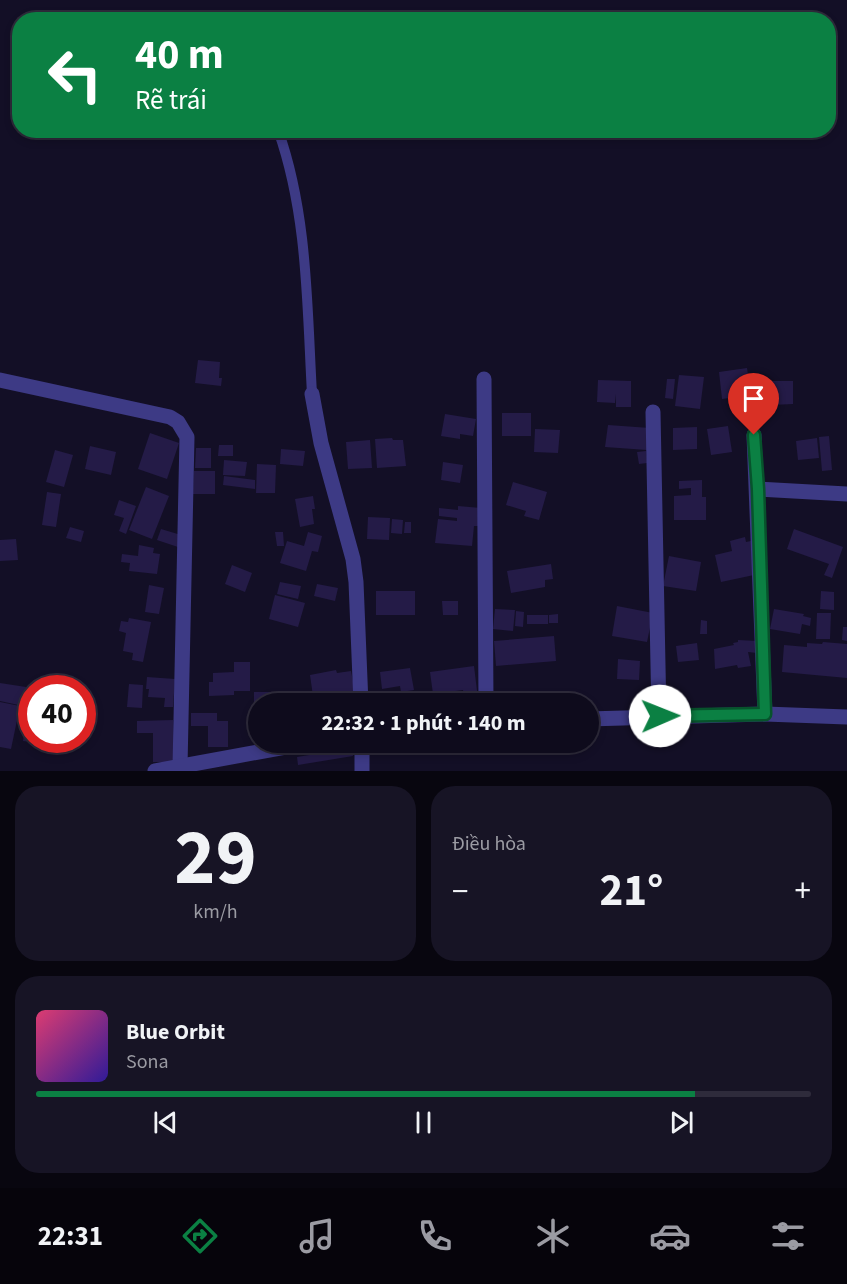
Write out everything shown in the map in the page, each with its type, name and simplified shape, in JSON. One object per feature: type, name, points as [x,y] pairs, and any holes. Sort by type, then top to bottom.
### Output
[{"type":"street","points":[[484,379],[486,693]]},
{"type":"street","points":[[0,380],[170,417],[178,422],[187,437],[180,767]]},
{"type":"street","points":[[312,394],[321,443],[353,559],[361,693]]},
{"type":"street","points":[[653,412],[660,716]]},
{"type":"street","points":[[754,435],[758,489],[765,714]]},
{"type":"street","points":[[758,489],[847,494]]},
{"type":"street","points":[[599,718],[765,714],[847,717]]},
{"type":"street","points":[[155,771],[254,753]]},
{"type":"street","points":[[362,753],[362,771]]},
{"type":"lane","points":[[281,138],[296,192],[305,276],[312,394]]},
{"type":"building","points":[[198,360],[220,362],[221,386],[195,383]]},
{"type":"building","points":[[747,368],[751,395],[722,399],[719,372]]},
{"type":"building","points":[[679,375],[704,377],[700,409],[675,406]]},
{"type":"building","points":[[667,379],[675,379],[673,399],[665,398]]},
{"type":"building","points":[[598,380],[631,381],[631,407],[616,407],[616,394],[615,403],[597,402]]},
{"type":"building","points":[[771,381],[793,381],[793,404],[772,405]]},
{"type":"building","points":[[502,413],[531,413],[531,436],[502,436]]},
{"type":"building","points":[[445,414],[476,419],[473,436],[460,434],[460,439],[441,436]]},
{"type":"building","points":[[608,425],[650,428],[647,450],[605,447]]},
{"type":"building","points":[[728,426],[732,452],[711,455],[707,429]]},
{"type":"building","points":[[697,427],[697,449],[673,450],[673,428]]},
{"type":"building","points":[[535,429],[560,430],[558,453],[534,452]]},
{"type":"building","points":[[150,433],[179,443],[167,479],[138,469]]},
{"type":"building","points":[[829,436],[832,470],[822,471],[819,437]]},
{"type":"building","points":[[817,438],[819,458],[798,460],[796,441]]},
{"type":"building","points":[[375,439],[403,440],[406,466],[377,468]]},
{"type":"building","points":[[370,440],[372,468],[348,469],[346,442]]},
{"type":"building","points":[[219,445],[233,445],[233,456],[218,456]]},
{"type":"building","points":[[90,446],[116,452],[111,475],[85,469]]},
{"type":"building","points":[[196,448],[211,448],[211,468],[195,468]]},
{"type":"building","points":[[281,449],[305,451],[303,466],[280,464]]},
{"type":"building","points":[[55,450],[73,455],[64,487],[46,482]]},
{"type":"building","points":[[646,451],[647,463],[639,464],[637,452]]},
{"type":"building","points":[[224,460],[247,462],[245,476],[223,475]]},
{"type":"building","points":[[443,462],[463,465],[460,483],[441,480]]},
{"type":"building","points":[[257,464],[276,465],[275,493],[256,493]]},
{"type":"building","points":[[194,471],[215,471],[215,494],[193,494]]},
{"type":"building","points":[[224,476],[255,480],[255,489],[223,485]]},
{"type":"building","points":[[702,480],[702,497],[706,497],[706,520],[674,520],[674,496],[691,495],[691,488],[679,489],[679,481]]},
{"type":"building","points":[[513,482],[547,492],[539,520],[524,516],[526,511],[506,505]]},
{"type":"building","points":[[146,487],[169,496],[152,539],[129,530]]},
{"type":"building","points":[[47,492],[61,494],[56,527],[42,525]]},
{"type":"building","points":[[313,496],[314,524],[300,527],[295,499]]},
{"type":"building","points":[[119,500],[136,506],[126,534],[119,531],[124,518],[114,515]]},
{"type":"building","points":[[458,506],[481,508],[480,526],[474,526],[472,546],[435,543],[438,519],[457,521],[457,518],[439,516],[439,508],[458,510]]},
{"type":"building","points":[[368,517],[390,518],[389,540],[367,539]]},
{"type":"building","points":[[392,519],[403,520],[402,534],[391,533]]},
{"type":"building","points":[[405,522],[411,522],[411,533],[404,533]]},
{"type":"building","points":[[70,527],[84,531],[81,542],[66,538]]},
{"type":"building","points":[[161,529],[181,535],[178,547],[157,540]]},
{"type":"building","points":[[794,529],[843,547],[832,578],[824,575],[829,564],[787,549]]},
{"type":"building","points":[[275,532],[283,532],[284,546],[277,546]]},
{"type":"building","points":[[308,532],[322,536],[318,552],[312,551],[306,571],[280,563],[287,541],[304,546]]},
{"type":"building","points":[[745,537],[746,542],[751,541],[754,575],[721,582],[715,555],[732,551],[730,541]]},
{"type":"building","points":[[16,539],[18,560],[0,561],[0,540]]},
{"type":"building","points":[[139,545],[154,548],[153,553],[160,554],[157,574],[129,571],[130,563],[121,562],[122,554],[138,556]]},
{"type":"building","points":[[669,556],[701,562],[696,591],[663,586]]},
{"type":"building","points":[[551,564],[553,579],[545,580],[545,587],[511,593],[507,571]]},
{"type":"building","points":[[232,565],[252,573],[245,592],[225,584]]},
{"type":"building","points":[[280,582],[301,586],[298,599],[277,594]]},
{"type":"building","points":[[317,584],[338,588],[335,601],[314,596]]},
{"type":"building","points":[[149,585],[164,588],[159,614],[145,612]]},
{"type":"building","points":[[376,591],[415,591],[415,615],[376,615]]},
{"type":"building","points":[[821,591],[834,592],[834,610],[820,609]]},
{"type":"building","points":[[275,595],[305,603],[298,627],[269,619]]},
{"type":"building","points":[[442,601],[458,601],[458,615],[443,615]]},
{"type":"building","points":[[617,606],[653,613],[647,642],[612,636]]},
{"type":"building","points":[[495,609],[515,610],[513,631],[493,629]]},
{"type":"building","points":[[774,609],[804,614],[803,616],[811,618],[810,626],[802,624],[800,634],[770,629]]},
{"type":"building","points":[[516,611],[524,612],[523,627],[515,626]]},
{"type":"building","points":[[817,613],[831,613],[830,639],[816,639]]},
{"type":"building","points":[[558,614],[558,623],[549,623],[549,615]]},
{"type":"building","points":[[527,615],[548,615],[548,624],[527,624]]},
{"type":"building","points":[[129,618],[151,622],[143,662],[132,660],[133,653],[123,651],[126,633],[119,631],[121,621],[128,622]]},
{"type":"building","points":[[701,620],[707,621],[707,634],[700,634]]},
{"type":"building","points":[[843,627],[847,627],[847,641],[842,640]]},
{"type":"building","points":[[554,636],[556,661],[496,666],[494,641]]},
{"type":"building","points":[[738,640],[757,641],[757,653],[748,652],[751,666],[738,668],[737,665],[715,669],[714,649],[734,645],[733,643]]},
{"type":"building","points":[[823,642],[847,644],[847,678],[782,672],[784,645],[807,647],[807,643],[822,644]]},
{"type":"building","points":[[697,643],[699,660],[678,662],[676,646]]},
{"type":"building","points":[[618,659],[640,661],[639,680],[617,679]]},
{"type":"building","points":[[234,662],[250,662],[250,691],[234,691],[234,695],[209,696],[209,682],[213,682],[213,673],[234,672]]},
{"type":"building","points":[[474,666],[477,693],[463,693],[463,690],[433,693],[430,672]]},
{"type":"building","points":[[410,668],[414,690],[401,692],[400,686],[382,689],[380,672]]},
{"type":"building","points":[[336,670],[337,673],[351,671],[355,692],[313,693],[310,675]]},
{"type":"building","points":[[147,677],[175,679],[173,707],[164,707],[165,698],[148,697]]},
{"type":"building","points":[[0,683],[18,686],[18,705],[0,701]]},
{"type":"building","points":[[129,684],[143,685],[142,708],[127,707]]},
{"type":"building","points":[[254,692],[284,692],[284,693]]},
{"type":"building","points":[[0,702],[18,706],[11,749],[0,747]]},
{"type":"building","points":[[191,713],[217,713],[217,721],[228,721],[228,747],[208,747],[208,726],[191,726]]},
{"type":"building","points":[[173,720],[174,762],[153,762],[153,733],[137,733],[137,721]]},
{"type":"building","points":[[321,753],[353,753],[353,756],[298,765],[297,757]]},
{"type":"route","points":[[660,716],[765,714],[758,489],[754,435]]}]
